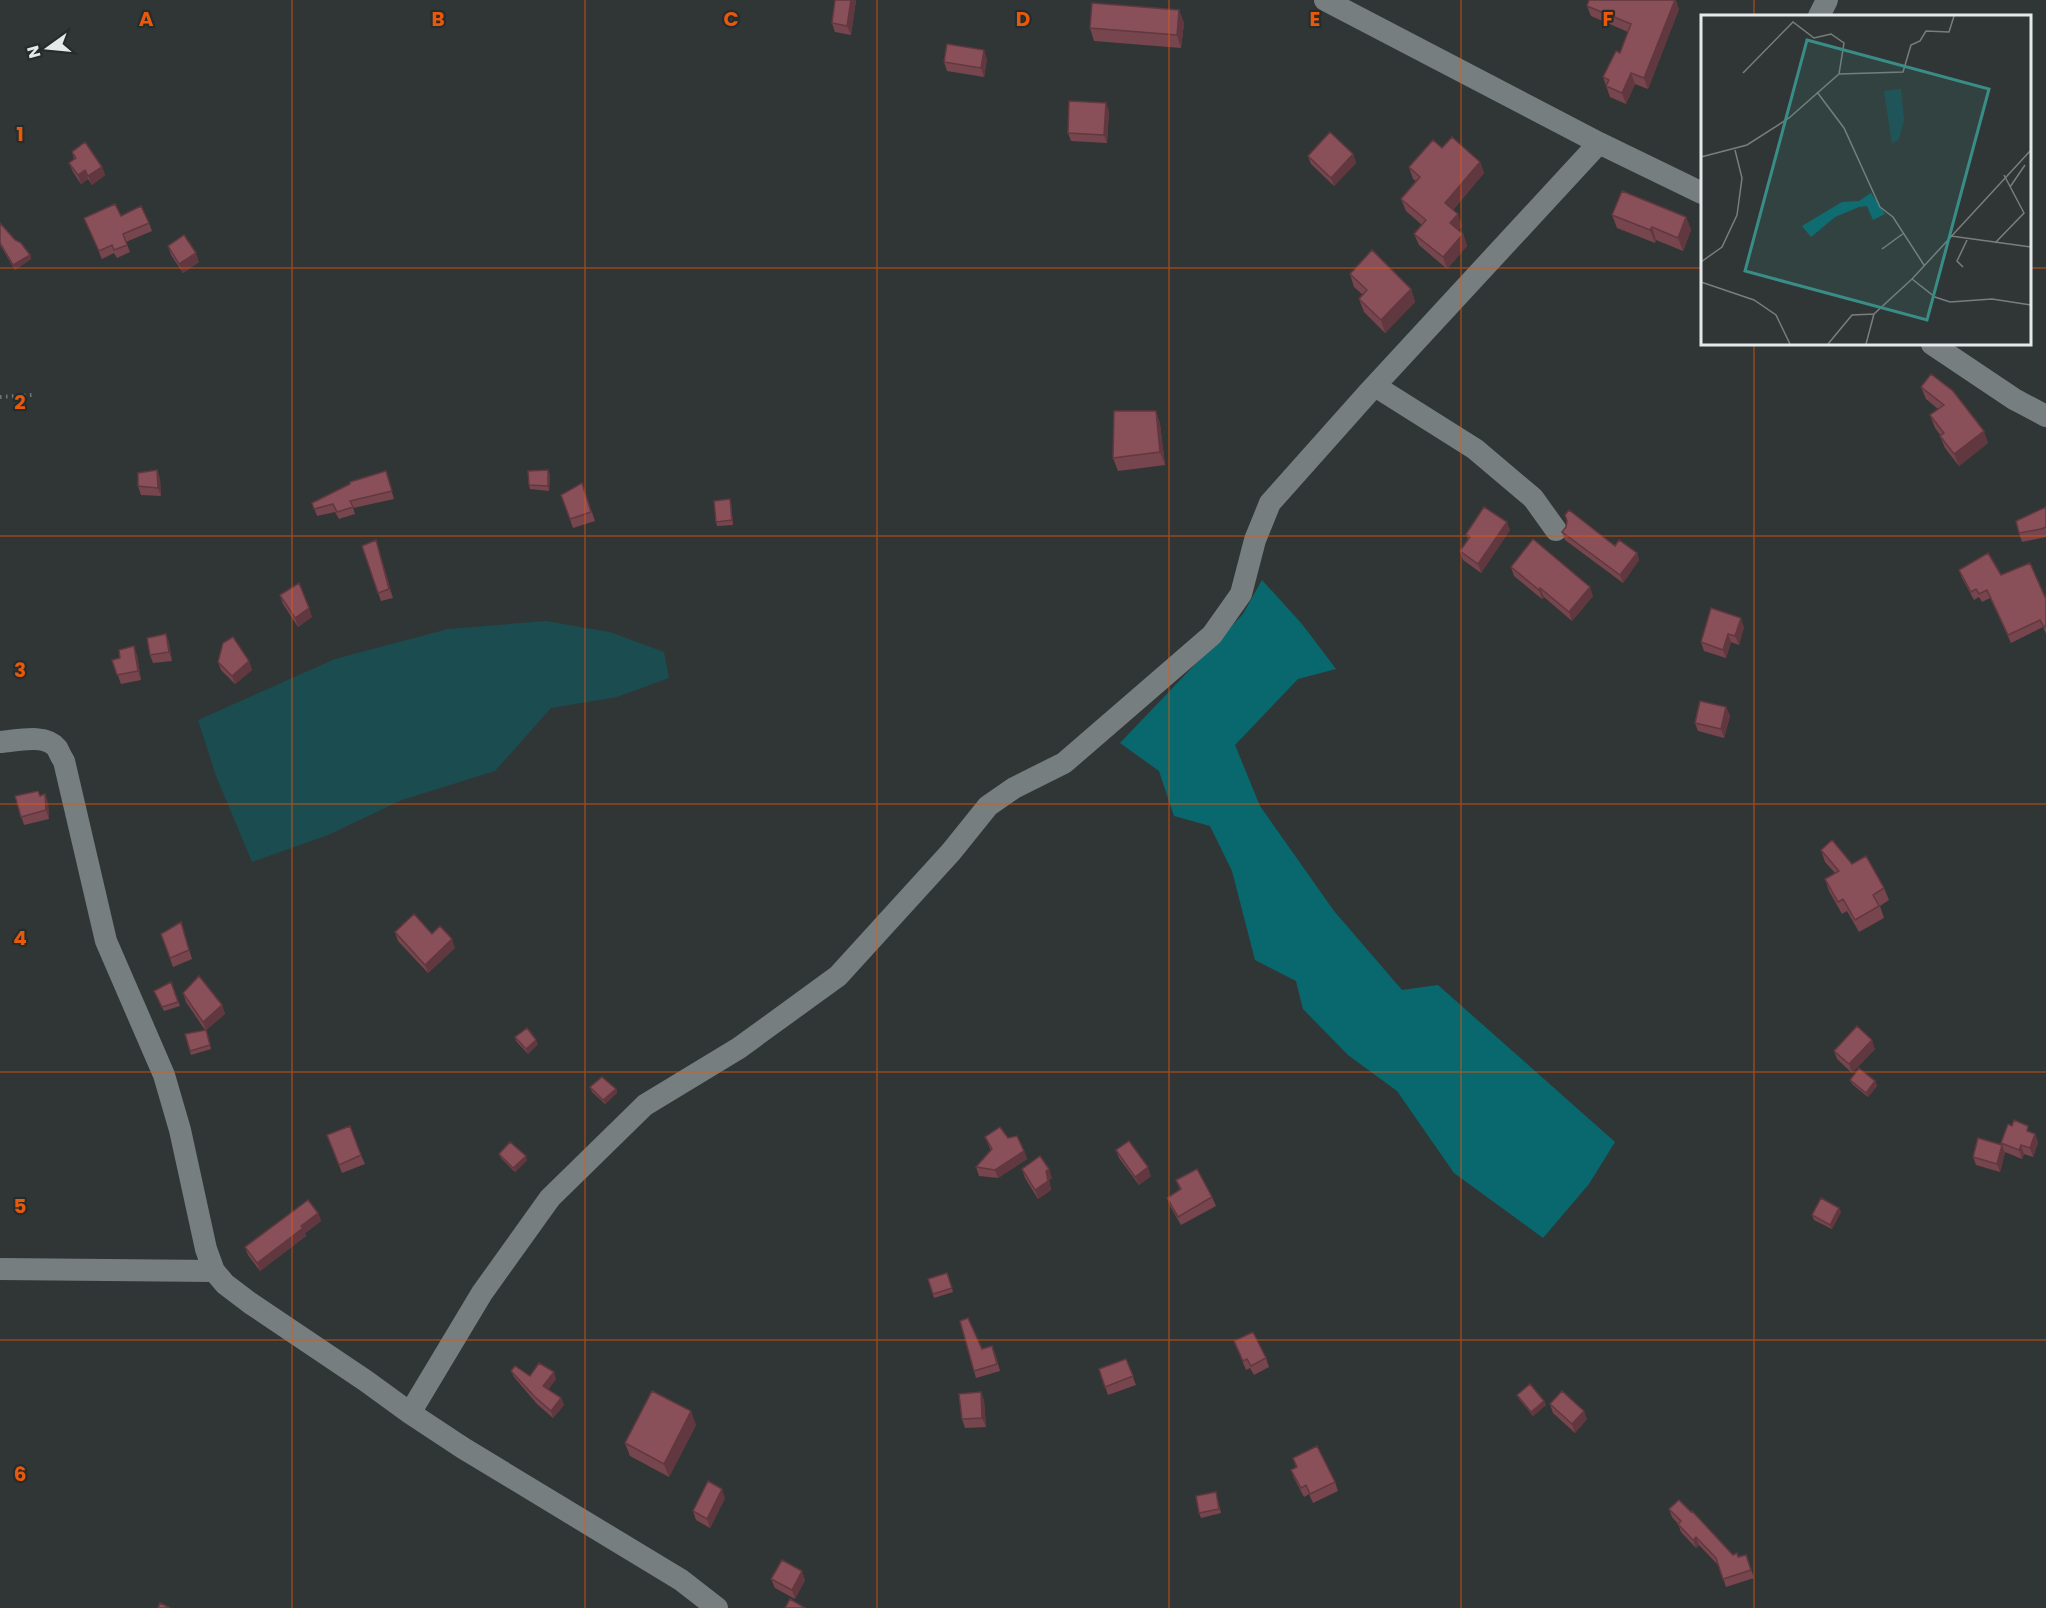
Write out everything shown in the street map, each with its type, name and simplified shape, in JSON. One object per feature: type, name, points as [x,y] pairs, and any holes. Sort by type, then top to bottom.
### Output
[{"type":"street","points":[[1325,0],[1599,143],[1701,193]]},
{"type":"street","points":[[1820,15],[1827,0]]},
{"type":"street","points":[[410,1413],[482,1293],[550,1198],[645,1106],[739,1048],[838,976],[951,852],[988,807],[1014,788],[1064,763],[1212,635],[1241,594],[1255,540],[1270,503],[1599,143]]},
{"type":"street","points":[[1933,345],[2014,399],[2046,416]]},
{"type":"street","points":[[1375,386],[1475,450],[1533,498],[1556,530]]},
{"type":"street","points":[[0,742],[47,741],[56,747],[64,761],[106,941],[164,1075],[180,1130],[206,1249],[213,1271],[225,1284],[250,1303],[410,1413],[463,1448],[681,1580],[717,1608]]},
{"type":"street","points":[[0,1269],[213,1271]]},
{"type":"path","points":[[0,397],[32,395]]},
{"type":"shaded area","points":[[1262,580],[1302,624],[1336,669],[1298,679],[1235,745],[1260,806],[1334,911],[1402,990],[1438,985],[1615,1142],[1589,1184],[1543,1238],[1454,1173],[1397,1091],[1348,1055],[1303,1009],[1296,981],[1255,960],[1232,871],[1210,826],[1174,816],[1159,771],[1120,743],[1243,614]]},
{"type":"shaded area","points":[[546,621],[610,632],[664,652],[669,678],[617,697],[551,708],[495,771],[402,800],[328,835],[252,862],[216,776],[198,720],[335,659],[448,629]]},
{"type":"building","points":[[835,0],[851,0],[847,26],[832,23]]},
{"type":"building","points":[[1589,0],[1675,0],[1644,78],[1631,73],[1622,93],[1606,86],[1609,80],[1603,77],[1616,51],[1620,53],[1631,24],[1587,6]]},
{"type":"building","points":[[1092,3],[1179,10],[1177,35],[1090,28]]},
{"type":"building","points":[[947,44],[984,50],[981,68],[944,62]]},
{"type":"building","points":[[1069,101],[1106,103],[1104,135],[1068,133]]},
{"type":"building","points":[[1330,132],[1353,154],[1331,178],[1308,156]]},
{"type":"building","points":[[1452,137],[1480,162],[1445,203],[1458,214],[1450,223],[1463,234],[1443,257],[1414,234],[1426,220],[1401,199],[1420,177],[1409,167],[1433,140],[1442,148]]},
{"type":"building","points":[[85,142],[102,167],[88,176],[85,170],[78,175],[69,163],[76,158],[72,152]]},
{"type":"building","points":[[1622,191],[1686,217],[1678,238],[1652,227],[1650,230],[1612,215]]},
{"type":"building","points":[[115,204],[121,216],[141,206],[149,223],[123,234],[127,245],[114,250],[112,245],[99,251],[84,218]]},
{"type":"building","points":[[0,223],[30,255],[13,265],[0,243]]},
{"type":"building","points":[[184,235],[196,253],[179,264],[168,246]]},
{"type":"building","points":[[1372,250],[1411,289],[1381,320],[1359,299],[1367,290],[1350,274]]},
{"type":"building","points":[[1931,374],[1953,391],[1984,431],[1954,454],[1940,436],[1944,433],[1930,415],[1944,405],[1921,387]]},
{"type":"building","points":[[1114,411],[1156,411],[1160,452],[1113,458]]},
{"type":"building","points":[[157,470],[158,488],[138,486],[138,473]]},
{"type":"building","points":[[548,470],[548,486],[529,485],[528,471]]},
{"type":"building","points":[[386,471],[392,491],[350,501],[353,507],[337,512],[333,504],[314,509],[312,503],[350,482]]},
{"type":"building","points":[[582,483],[591,512],[570,519],[561,495]]},
{"type":"building","points":[[730,499],[732,520],[716,522],[714,501]]},
{"type":"building","points":[[1484,507],[1507,522],[1478,564],[1460,551],[1470,537],[1466,534]]},
{"type":"building","points":[[2046,507],[2046,527],[2019,533],[2016,521]]},
{"type":"building","points":[[1569,510],[1615,546],[1619,540],[1637,553],[1620,575],[1562,532],[1566,527],[1565,515]]},
{"type":"building","points":[[1533,539],[1590,587],[1569,612],[1511,567]]},
{"type":"building","points":[[376,540],[389,589],[378,593],[362,546]]},
{"type":"building","points":[[1988,553],[2001,575],[2030,563],[2046,596],[2046,626],[2044,627],[2040,620],[2008,635],[1987,590],[1979,594],[1976,589],[1971,592],[1959,570]]},
{"type":"building","points":[[299,583],[309,608],[295,618],[280,595]]},
{"type":"building","points":[[1711,608],[1741,618],[1735,636],[1728,634],[1723,650],[1701,642]]},
{"type":"building","points":[[166,634],[169,652],[150,655],[147,638]]},
{"type":"building","points":[[233,637],[249,661],[232,676],[218,662],[223,643]]},
{"type":"building","points":[[134,646],[138,671],[117,675],[112,660],[120,658],[119,650]]},
{"type":"building","points":[[1700,701],[1726,707],[1721,729],[1695,723]]},
{"type":"building","points":[[38,791],[40,796],[45,794],[46,810],[21,817],[15,796]]},
{"type":"building","points":[[1832,840],[1852,864],[1866,856],[1884,888],[1873,895],[1879,906],[1855,920],[1843,899],[1838,902],[1825,879],[1839,871],[1821,850]]},
{"type":"building","points":[[414,914],[432,934],[440,926],[452,939],[425,965],[395,932]]},
{"type":"building","points":[[181,922],[189,950],[170,958],[161,934]]},
{"type":"building","points":[[199,976],[222,1005],[203,1022],[183,993]]},
{"type":"building","points":[[171,982],[178,1002],[162,1007],[154,991]]},
{"type":"building","points":[[1857,1026],[1872,1040],[1849,1064],[1834,1051]]},
{"type":"building","points":[[527,1028],[536,1040],[526,1049],[515,1037]]},
{"type":"building","points":[[206,1030],[210,1045],[190,1051],[185,1034]]},
{"type":"building","points":[[1859,1068],[1875,1081],[1866,1093],[1850,1080]]},
{"type":"building","points":[[602,1077],[616,1089],[603,1100],[590,1087]]},
{"type":"building","points":[[2014,1120],[2028,1126],[2027,1131],[2035,1134],[2030,1148],[2021,1145],[2019,1150],[2001,1143],[2008,1124],[2012,1126]]},
{"type":"building","points":[[350,1126],[361,1155],[339,1165],[327,1135]]},
{"type":"building","points":[[1000,1127],[1008,1138],[1017,1136],[1024,1151],[995,1170],[976,1167],[992,1149],[985,1137]]},
{"type":"building","points":[[1978,1138],[2002,1145],[1997,1164],[1973,1157]]},
{"type":"building","points":[[1129,1141],[1148,1167],[1135,1177],[1116,1150]]},
{"type":"building","points":[[510,1142],[526,1156],[513,1168],[499,1154]]},
{"type":"building","points":[[1040,1156],[1049,1169],[1046,1171],[1048,1181],[1035,1190],[1022,1169]]},
{"type":"building","points":[[1197,1169],[1212,1197],[1178,1217],[1167,1198],[1181,1189],[1176,1180]]},
{"type":"building","points":[[1821,1198],[1839,1208],[1830,1225],[1812,1215]]},
{"type":"building","points":[[308,1200],[318,1213],[301,1226],[303,1228],[257,1263],[245,1247]]},
{"type":"building","points":[[947,1273],[952,1288],[933,1294],[928,1279]]},
{"type":"building","points":[[968,1318],[982,1349],[992,1346],[997,1364],[974,1371],[960,1321]]},
{"type":"building","points":[[1253,1332],[1266,1358],[1251,1366],[1247,1359],[1243,1361],[1234,1341]]},
{"type":"building","points":[[1126,1359],[1133,1376],[1105,1387],[1099,1369]]},
{"type":"building","points":[[539,1363],[554,1372],[543,1386],[561,1398],[551,1411],[511,1371],[515,1366],[530,1376]]},
{"type":"building","points":[[1530,1384],[1544,1401],[1531,1412],[1517,1395]]},
{"type":"building","points":[[652,1391],[691,1411],[664,1464],[625,1443]]},
{"type":"building","points":[[1562,1391],[1584,1411],[1572,1424],[1550,1404]]},
{"type":"building","points":[[981,1392],[982,1418],[962,1419],[959,1394]]},
{"type":"building","points":[[1317,1446],[1335,1482],[1310,1494],[1306,1485],[1301,1488],[1291,1470],[1297,1467],[1293,1458]]},
{"type":"building","points":[[708,1481],[722,1489],[707,1519],[693,1511]]},
{"type":"building","points":[[1216,1492],[1219,1509],[1199,1513],[1196,1496]]},
{"type":"building","points":[[1679,1500],[1733,1555],[1737,1553],[1738,1557],[1746,1555],[1751,1570],[1723,1579],[1716,1558],[1696,1537],[1693,1540],[1678,1524],[1681,1521],[1669,1509]]},
{"type":"building","points":[[782,1560],[802,1571],[792,1590],[771,1579]]},
{"type":"building","points":[[790,1599],[805,1608],[785,1608]]},
{"type":"building","points":[[160,1603],[170,1608],[158,1608]]}]
